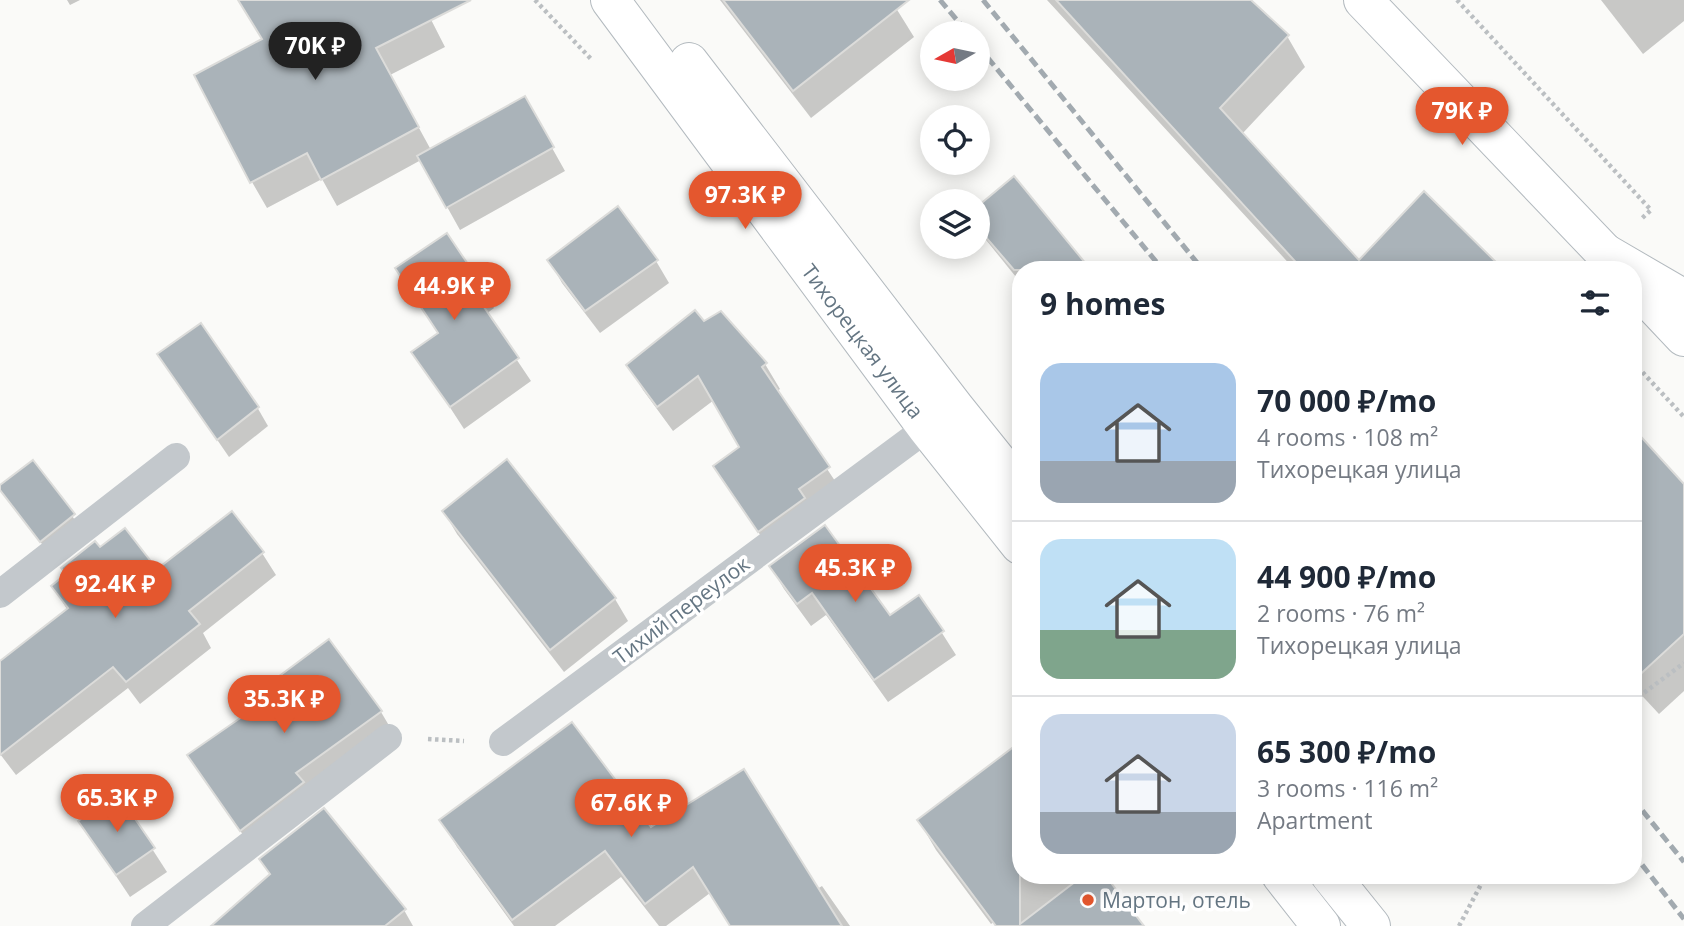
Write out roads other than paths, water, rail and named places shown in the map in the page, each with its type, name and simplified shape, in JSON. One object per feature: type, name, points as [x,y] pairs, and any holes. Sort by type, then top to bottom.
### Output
[{"type":"main road","name":"Тихорецкая улица","points":[[610,0],[927,428],[1012,535]]},
{"type":"main road","name":"Тихорецкая улица","points":[[642,0],[1012,479]]},
{"type":"main road","points":[[1363,0],[1613,261]]},
{"type":"main road","points":[[1642,277],[1684,299]]},
{"type":"main road","points":[[1642,292],[1684,337]]},
{"type":"main road","points":[[1288,884],[1321,926]]},
{"type":"main road","points":[[1337,884],[1371,926]]},
{"type":"lane","name":"Тихий переулок","points":[[503,742],[927,428]]},
{"type":"lane","points":[[0,594],[176,457]]},
{"type":"lane","points":[[145,926],[388,738]]},
{"type":"railway","points":[[940,0],[958,21]]},
{"type":"railway","points":[[983,0],[1196,261]]},
{"type":"railway","points":[[990,61],[1156,261]]},
{"type":"railway","points":[[1642,810],[1684,862]]},
{"type":"railway","points":[[1642,865],[1684,919]]},
{"type":"place","name":"Мартон, отель","points":[[1088,900]]}]
